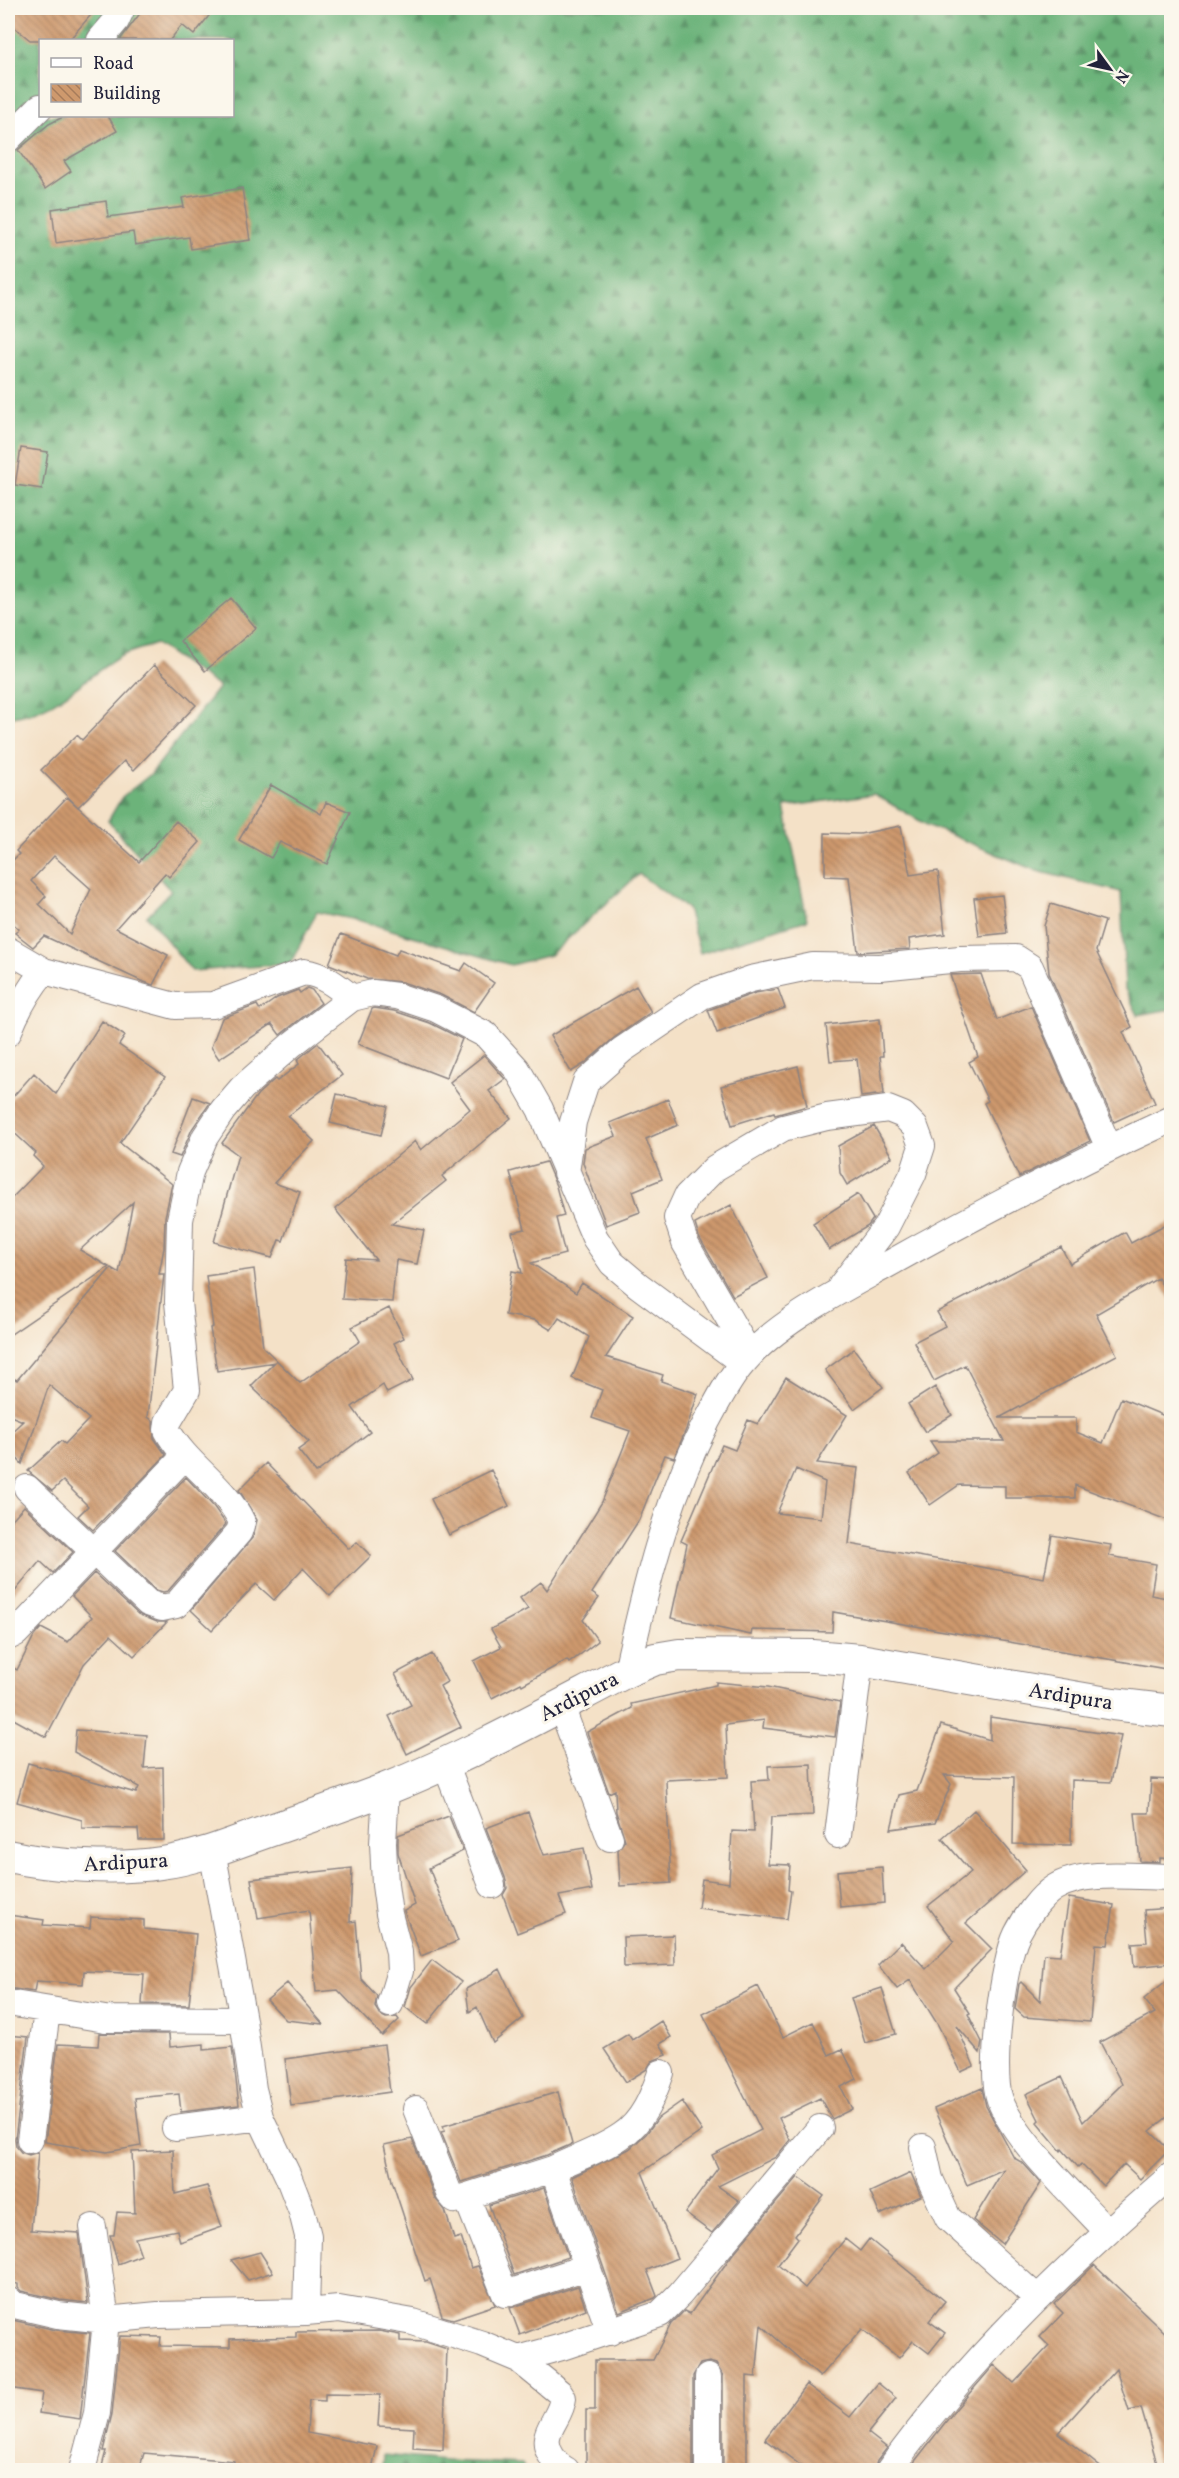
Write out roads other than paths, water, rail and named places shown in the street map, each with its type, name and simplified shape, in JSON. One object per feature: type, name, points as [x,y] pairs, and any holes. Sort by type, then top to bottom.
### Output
[{"type":"street","points":[[101,39],[116,21],[122,8]]},
{"type":"street","points":[[8,139],[39,108]]},
{"type":"street","points":[[8,950],[44,971],[175,1006],[213,1005],[304,972],[327,979],[352,998]]},
{"type":"street","points":[[566,1174],[573,1122],[586,1082],[622,1050],[702,996],[751,979],[813,966],[880,967],[960,959],[1016,958],[1030,967],[1109,1148]]},
{"type":"street","points":[[8,1033],[30,988],[44,971]]},
{"type":"street","points":[[27,1488],[148,1603],[162,1608],[176,1605],[239,1532],[242,1522],[230,1502],[184,1457],[172,1440],[166,1426],[188,1390],[178,1302],[180,1220],[190,1172],[205,1137],[223,1110],[242,1088],[291,1045],[352,998],[373,993],[397,996],[436,1009],[486,1035],[517,1069],[540,1109],[595,1238],[612,1263],[638,1286],[746,1359]]},
{"type":"street","points":[[746,1359],[685,1243],[677,1218],[687,1196],[715,1168],[783,1128],[827,1117],[888,1109],[903,1115],[915,1127],[922,1146],[913,1174],[886,1227],[836,1293]]},
{"type":"street","points":[[627,1671],[646,1586],[670,1510],[694,1447],[722,1393],[746,1359],[786,1326],[836,1293],[934,1238],[1109,1148],[1172,1119]]},
{"type":"street","points":[[8,1638],[16,1633],[184,1457]]},
{"type":"street","name":"Ardipura","points":[[8,1856],[28,1861],[68,1865],[112,1866],[162,1863],[212,1850],[386,1789],[445,1763],[627,1671],[656,1659],[680,1655],[813,1656],[860,1660],[1113,1704],[1172,1711]]},
{"type":"street","points":[[838,1835],[860,1660]]},
{"type":"street","points":[[561,1706],[610,1838]]},
{"type":"street","points":[[445,1763],[492,1885]]},
{"type":"street","points":[[386,1789],[383,1843],[385,1886],[388,1914],[399,1952],[400,1971],[390,2004]]},
{"type":"street","points":[[212,1850],[260,2118],[288,2176],[302,2212],[308,2236],[306,2312]]},
{"type":"street","points":[[1107,2231],[1030,2146],[1000,2101],[996,2085],[997,2033],[1009,1962],[1017,1934],[1035,1907],[1054,1888],[1077,1879],[1172,1877]]},
{"type":"street","points":[[8,2003],[105,2019],[243,2020]]},
{"type":"street","points":[[30,2140],[47,2011]]},
{"type":"street","points":[[416,2109],[449,2193],[455,2200],[553,2169],[622,2136],[635,2124],[651,2099],[661,2073]]},
{"type":"street","points":[[175,2128],[260,2118]]},
{"type":"street","points":[[518,2359],[610,2332],[660,2314],[674,2301],[820,2128]]},
{"type":"street","points":[[923,2146],[930,2178],[948,2218],[1037,2298]]},
{"type":"street","points":[[553,2169],[610,2332]]},
{"type":"street","points":[[889,2470],[963,2378],[1037,2298],[1107,2231],[1172,2175]]},
{"type":"street","points":[[467,2198],[505,2294],[587,2267]]},
{"type":"street","points":[[82,2470],[97,2413],[106,2320],[93,2227]]},
{"type":"street","points":[[8,2300],[15,2305],[58,2315],[106,2320],[339,2309],[413,2322],[482,2344],[518,2359],[560,2393],[563,2398],[546,2436],[546,2443],[555,2462],[566,2470]]},
{"type":"street","points":[[708,2378],[708,2470]]}]
